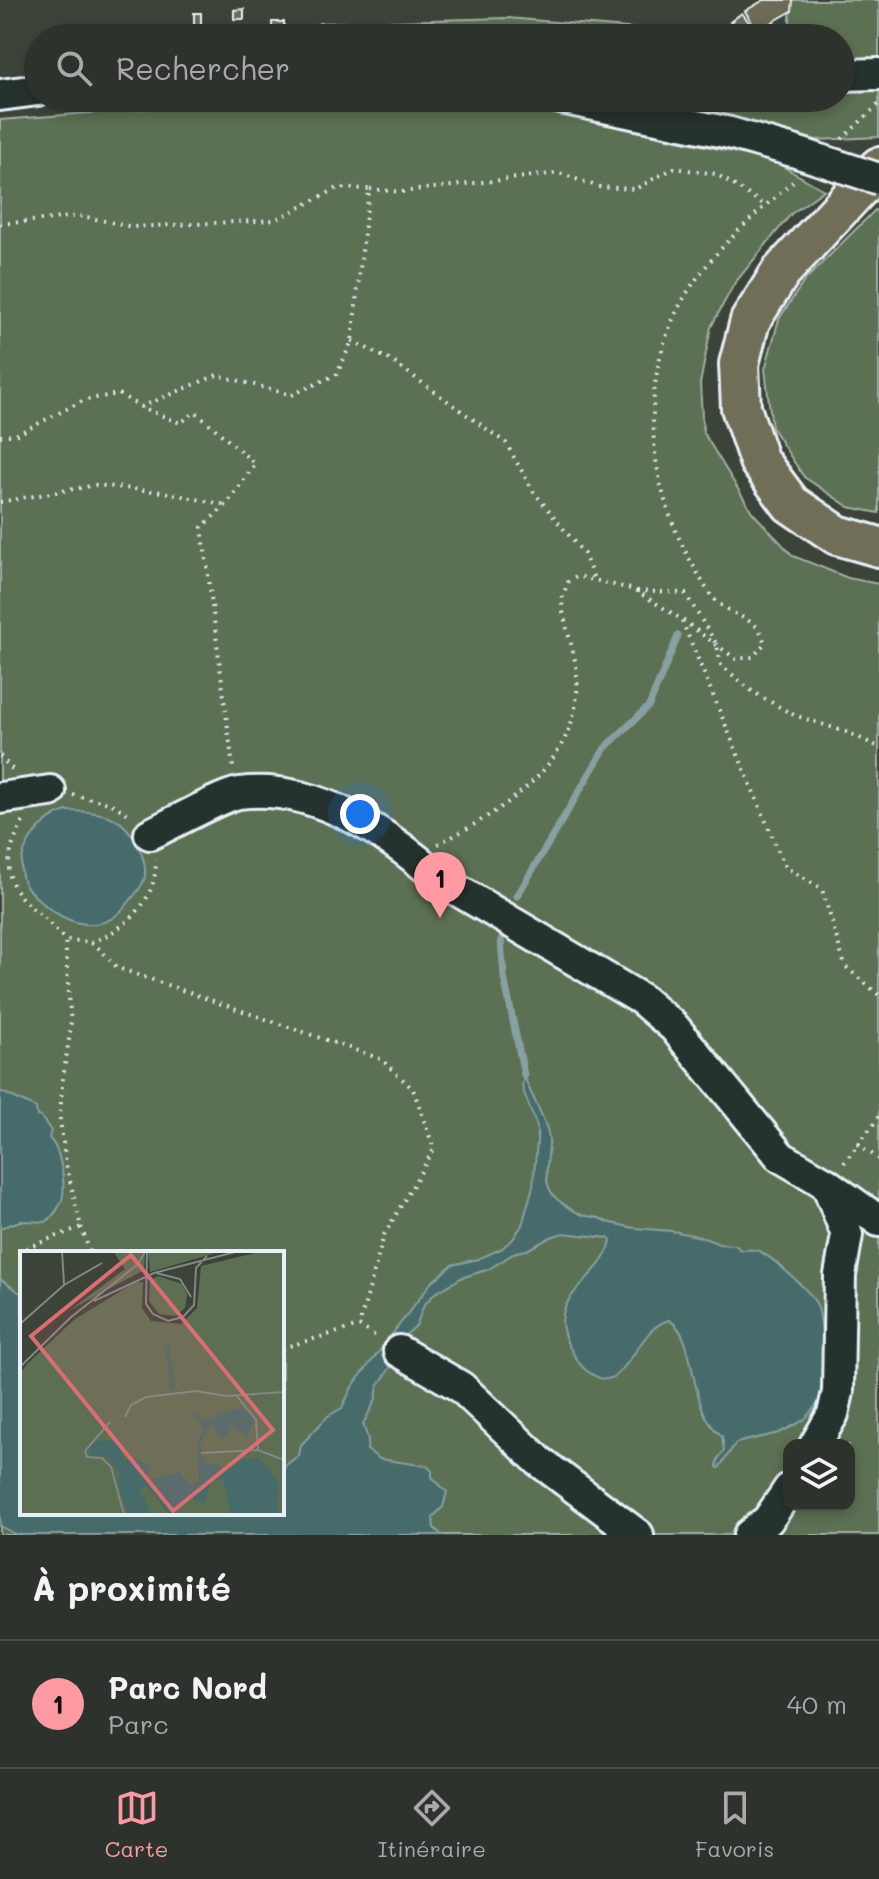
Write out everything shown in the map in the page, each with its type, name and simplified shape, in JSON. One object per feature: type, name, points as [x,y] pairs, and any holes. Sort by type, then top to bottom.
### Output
[{"type":"main road","points":[[879,167],[781,272],[750,321],[739,364],[741,408],[759,461],[791,504],[837,535],[879,547]]},
{"type":"street","points":[[855,75],[879,74]]},
{"type":"street","points":[[0,95],[24,92]]},
{"type":"street","points":[[629,112],[730,133],[796,164],[879,179]]},
{"type":"street","points":[[0,798],[50,791]]},
{"type":"street","points":[[150,834],[237,793],[288,793],[313,799],[346,814],[415,857],[442,881],[641,999],[674,1027],[781,1157],[827,1184],[879,1221]]},
{"type":"street","points":[[818,1439],[833,1414],[838,1392],[840,1275],[847,1235],[827,1184]]},
{"type":"street","points":[[399,1351],[461,1387],[539,1461],[638,1535]]},
{"type":"street","points":[[749,1535],[768,1520],[783,1498]]},
{"type":"path","points":[[837,143],[879,104]]},
{"type":"path","points":[[635,590],[736,659],[753,657],[765,643],[758,628],[715,600],[674,531],[656,467],[653,419],[655,376],[666,336],[685,295],[710,260],[765,205],[796,164]]},
{"type":"path","points":[[0,224],[82,216],[132,227],[275,220],[338,188],[401,192],[559,173],[599,187],[635,189],[674,168],[716,174],[765,205]]},
{"type":"path","points":[[141,407],[217,375],[292,395],[337,374],[352,341],[369,189]]},
{"type":"path","points":[[352,341],[392,361],[506,443],[533,491],[584,554],[594,579]]},
{"type":"path","points":[[0,436],[18,434],[84,400],[119,394],[180,423],[196,412],[255,464],[226,505],[202,527],[237,793]]},
{"type":"path","points":[[0,502],[96,485],[162,492],[226,505]]},
{"type":"path","points":[[415,857],[477,824],[529,786],[559,751],[577,712],[577,675],[562,600],[568,582],[578,576],[635,590],[685,593],[717,645],[721,665],[753,692],[794,715],[849,733],[879,747]]},
{"type":"path","points":[[681,619],[785,867],[822,889],[845,966],[879,995]]},
{"type":"path","points":[[91,943],[115,933],[138,910],[153,889],[156,852],[150,834],[138,819],[110,803],[50,791],[33,808],[13,840],[7,873],[26,905],[65,938],[91,943],[118,968],[381,1059],[413,1089],[434,1149],[384,1235],[359,1326],[284,1347]]},
{"type":"path","points":[[65,938],[71,1026],[60,1120],[66,1164],[90,1251]]},
{"type":"path","points":[[827,1184],[879,1117]]},
{"type":"path","points":[[858,1144],[879,1159]]},
{"type":"path","points":[[26,1248],[81,1227]]},
{"type":"green space","points":[[791,0],[879,0],[879,137],[817,140],[697,112],[855,112],[855,24],[790,24]]},
{"type":"green space","points":[[507,18],[579,24],[322,24],[318,23]]},
{"type":"green space","points":[[102,112],[551,112],[773,161],[824,190],[791,214],[734,284],[711,327],[700,384],[703,432],[752,512],[793,556],[848,578],[879,584],[879,1535],[0,1535],[0,120]]},
{"type":"green space","points":[[875,210],[879,211],[879,513],[849,507],[804,477],[772,428],[765,369],[779,319],[805,280]]},
{"type":"water","points":[[67,811],[98,813],[115,819],[127,829],[141,852],[145,868],[143,883],[129,902],[105,922],[78,923],[65,918],[41,901],[23,880],[21,868],[28,844],[45,823]]},
{"type":"water","points":[[524,1075],[548,1131],[548,1186],[560,1201],[580,1214],[607,1222],[672,1231],[719,1244],[736,1245],[740,1250],[759,1251],[783,1268],[809,1294],[820,1316],[825,1371],[822,1377],[824,1396],[805,1419],[779,1433],[736,1443],[719,1468],[718,1459],[724,1451],[722,1436],[703,1410],[685,1341],[669,1320],[653,1329],[615,1376],[601,1378],[584,1369],[569,1346],[563,1329],[563,1314],[576,1290],[606,1255],[611,1241],[608,1238],[563,1233],[516,1252],[489,1269],[461,1278],[434,1294],[424,1305],[416,1326],[400,1340],[392,1365],[378,1386],[376,1399],[363,1424],[368,1439],[367,1450],[380,1459],[427,1466],[432,1471],[432,1477],[447,1492],[443,1507],[433,1517],[434,1528],[442,1535],[17,1535],[0,1526],[0,1279],[20,1293],[20,1515],[284,1515],[286,1465],[299,1455],[301,1445],[328,1416],[342,1408],[352,1387],[431,1283],[452,1265],[501,1249],[513,1239],[522,1225],[533,1186],[537,1127],[522,1087]]},
{"type":"water","points":[[0,1091],[36,1108],[37,1116],[51,1131],[49,1138],[59,1156],[63,1188],[59,1206],[46,1222],[20,1221],[0,1228]]},
{"type":"building","points":[[764,0],[793,0],[792,11],[769,24],[753,24],[745,11]]},
{"type":"building","points":[[244,9],[244,19],[234,19],[234,10]]},
{"type":"building","points":[[194,13],[201,13],[201,24],[194,24]]},
{"type":"building","points":[[742,13],[750,24],[731,24]]},
{"type":"waterway","points":[[517,896],[605,748],[649,706],[678,636]]},
{"type":"waterway","points":[[501,940],[504,977],[524,1075]]},
{"type":"place","name":"Parc Nord","points":[[440,918]]}]
